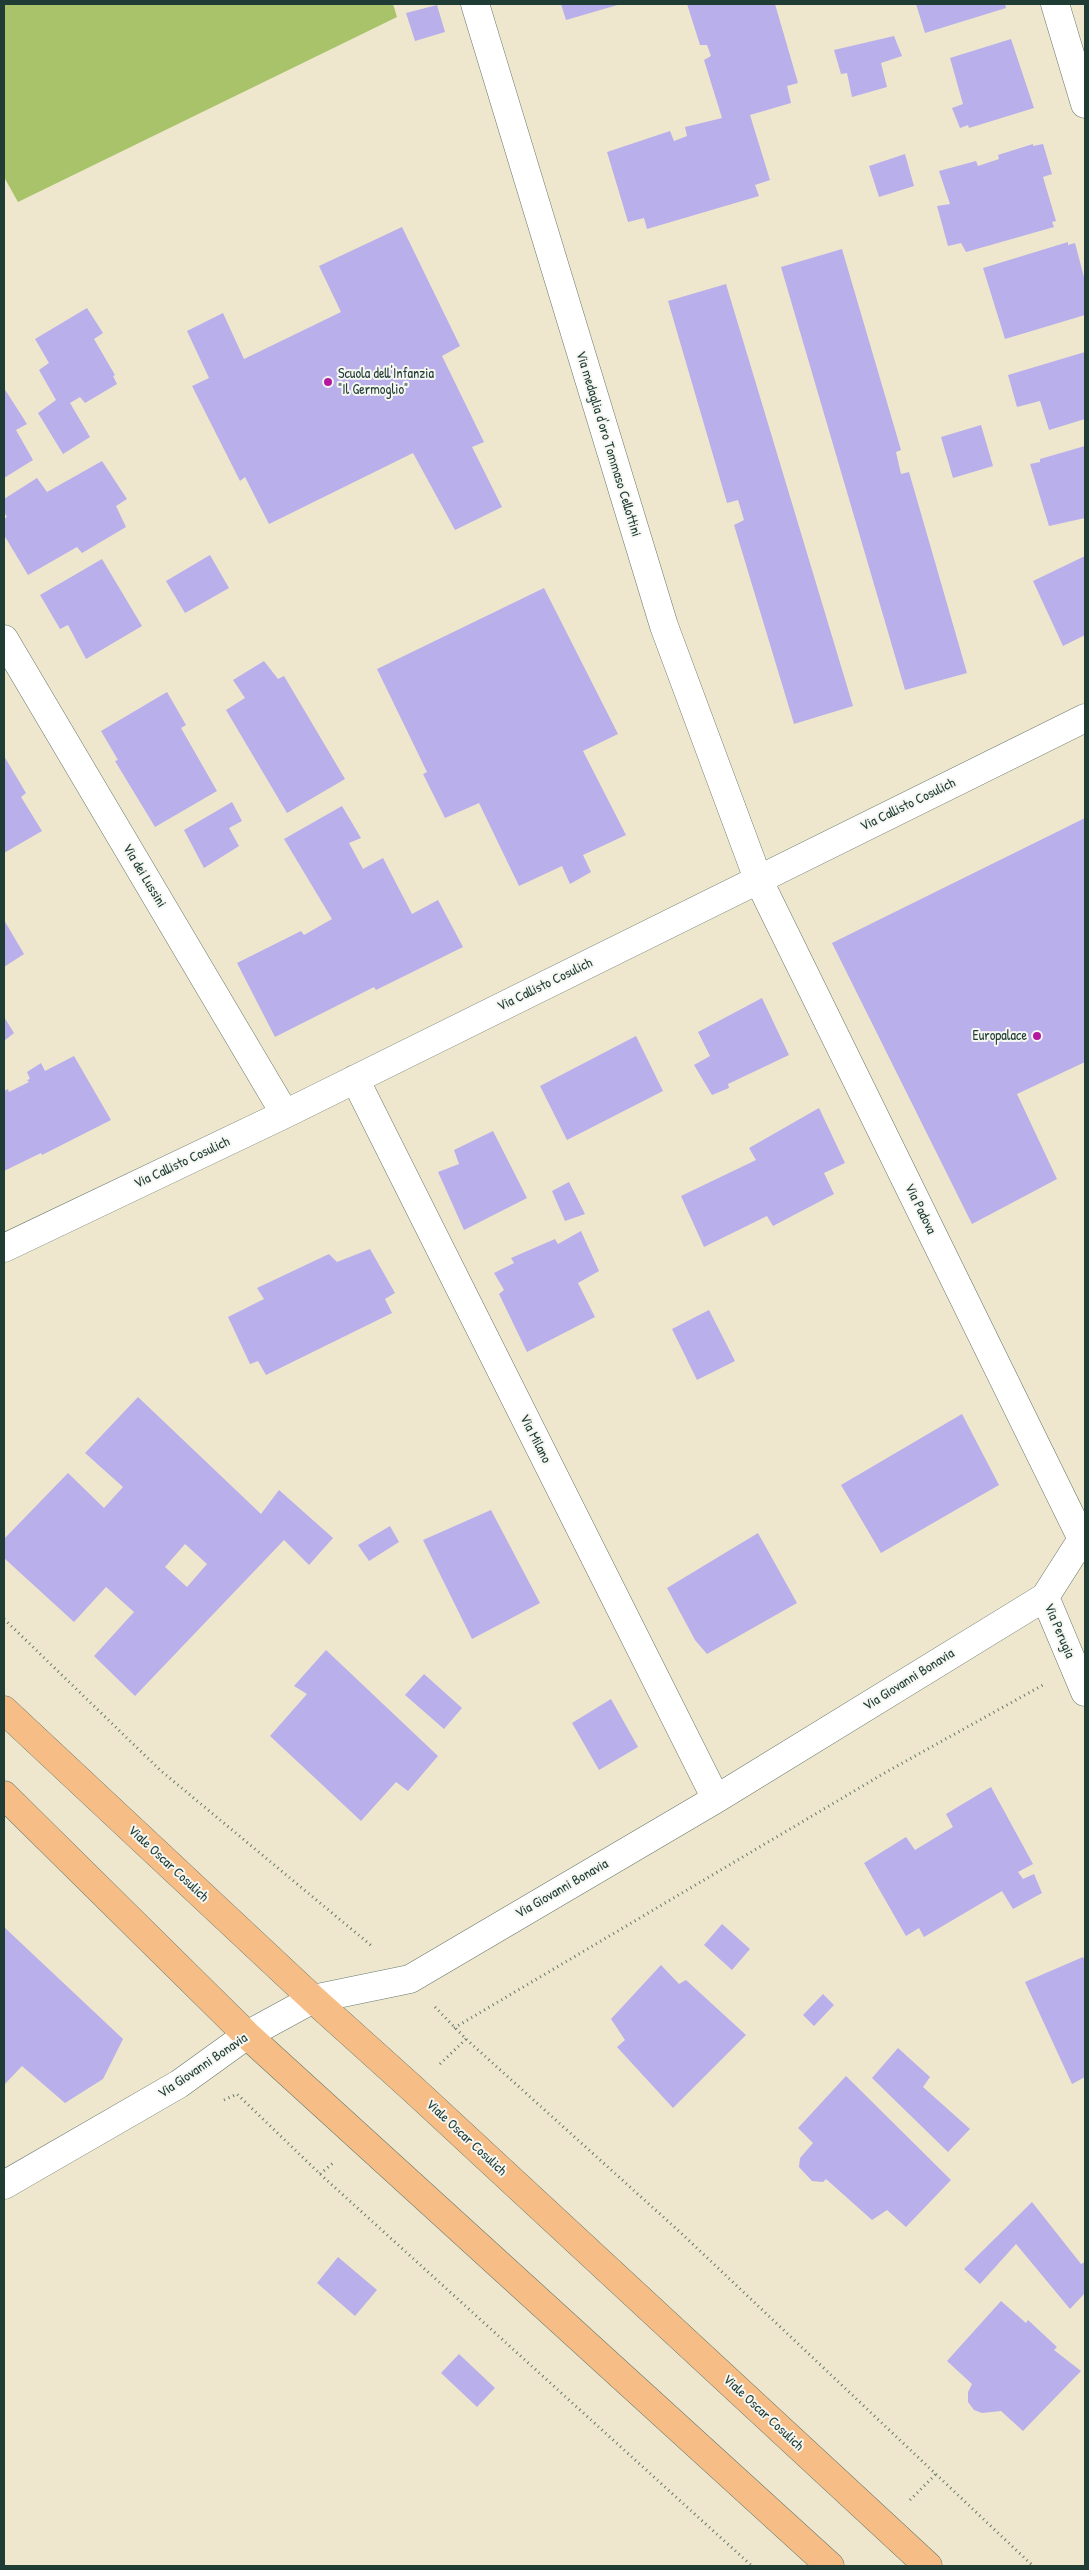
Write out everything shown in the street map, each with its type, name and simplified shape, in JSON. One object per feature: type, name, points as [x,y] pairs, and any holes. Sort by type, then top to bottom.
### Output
[{"type":"main road","name":"Viale Oscar Cosulich","points":[[4,1710],[313,1999],[413,2089],[928,2566]]},
{"type":"main road","points":[[4,1795],[247,2036],[830,2566]]},
{"type":"street","name":"Via medaglia d'oro Tommaso Cellottini","points":[[474,4],[664,626],[758,879]]},
{"type":"street","points":[[1055,4],[1085,104]]},
{"type":"street","name":"Via dei Lussini","points":[[4,639],[285,1114]]},
{"type":"street","name":"Via Callisto Cosulich","points":[[4,1248],[285,1114],[1085,718]]},
{"type":"street","name":"Via Padova","points":[[758,879],[1083,1538]]},
{"type":"street","name":"Via Milano","points":[[355,1079],[716,1799]]},
{"type":"street","name":"Via Giovanni Bonavia","points":[[4,2185],[179,2084],[247,2036],[313,1999],[410,1979],[716,1799],[1044,1597],[1083,1538]]},
{"type":"street","name":"Via Perugia","points":[[1044,1597],[1085,1692]]},
{"type":"path","points":[[4,1619],[160,1770],[410,1979],[454,2028],[681,2234],[1033,2566]]},
{"type":"path","points":[[454,2028],[888,1771],[1074,1668]]},
{"type":"path","points":[[220,2102],[236,2094],[320,2174],[752,2566]]},
{"type":"green space","points":[[4,4],[393,4],[397,17],[18,202],[4,177]]},
{"type":"building","points":[[561,4],[621,4],[566,20]]},
{"type":"building","points":[[687,4],[775,4],[798,83],[787,86],[791,103],[750,115],[770,180],[755,185],[759,196],[647,229],[644,218],[628,222],[607,152],[670,131],[674,141],[687,136],[685,127],[722,118],[704,60],[711,56],[707,45],[700,45]]},
{"type":"building","points":[[916,4],[1005,4],[1006,8],[925,33]]},
{"type":"building","points":[[437,5],[445,32],[415,41],[406,13]]},
{"type":"building","points":[[894,36],[902,56],[881,63],[887,87],[852,97],[847,73],[841,74],[834,50]]},
{"type":"building","points":[[1011,39],[1034,108],[969,128],[968,125],[960,128],[952,108],[963,104],[950,58]]},
{"type":"building","points":[[1033,144],[1033,146],[1043,144],[1052,174],[1043,177],[1056,221],[1052,222],[1054,227],[966,252],[961,243],[948,246],[937,206],[950,204],[939,171],[976,161],[978,166],[999,159],[998,155]]},
{"type":"building","points":[[905,154],[914,186],[879,197],[869,166]]},
{"type":"building","name":"Scuola dell'Infanzia \"Il Germoglio\"","points":[[402,227],[460,346],[442,356],[484,442],[472,447],[502,507],[455,530],[413,453],[269,524],[245,477],[240,481],[192,386],[209,378],[187,331],[223,313],[244,359],[341,312],[319,266]]},
{"type":"building","points":[[1068,242],[1068,245],[1075,243],[1085,281],[1085,315],[1005,339],[983,268]]},
{"type":"building","points":[[842,249],[901,450],[896,452],[901,474],[909,472],[967,673],[905,690],[781,267]]},
{"type":"building","points":[[726,284],[853,706],[794,724],[734,525],[744,520],[738,500],[727,503],[668,301]]},
{"type":"building","points":[[87,308],[103,333],[94,339],[115,375],[113,376],[117,384],[85,403],[80,397],[70,403],[90,437],[63,454],[38,413],[56,400],[39,370],[49,363],[35,339]]},
{"type":"building","points":[[1085,352],[1085,419],[1049,430],[1040,401],[1017,407],[1008,375]]},
{"type":"building","points":[[4,388],[27,424],[16,430],[33,460],[4,478]]},
{"type":"building","points":[[981,425],[993,466],[953,478],[941,437]]},
{"type":"building","points":[[1085,446],[1085,518],[1049,526],[1030,464],[1040,462],[1040,459]]},
{"type":"building","points":[[102,461],[127,499],[116,506],[126,527],[82,553],[77,547],[28,575],[4,535],[4,519],[7,517],[4,512],[4,499],[37,478],[47,492]]},
{"type":"building","points":[[210,555],[229,588],[185,613],[166,581]]},
{"type":"building","points":[[1085,556],[1085,635],[1063,646],[1033,581]]},
{"type":"building","points":[[102,559],[142,626],[86,659],[68,625],[60,629],[40,595]]},
{"type":"building","points":[[544,588],[618,734],[583,751],[626,835],[583,855],[591,872],[570,884],[562,866],[519,886],[479,803],[445,818],[423,774],[427,772],[377,669]]},
{"type":"building","points":[[264,661],[278,679],[284,676],[345,779],[287,813],[226,710],[245,698],[233,680]]},
{"type":"building","points":[[167,692],[186,725],[181,728],[217,791],[155,827],[115,761],[118,760],[101,731]]},
{"type":"building","points":[[4,756],[26,793],[21,797],[42,831],[4,853]]},
{"type":"building","points":[[232,802],[242,821],[229,828],[239,846],[204,868],[184,830]]},
{"type":"building","points":[[342,806],[361,838],[349,843],[363,869],[383,858],[412,914],[438,900],[463,947],[376,990],[374,987],[275,1037],[237,963],[301,931],[304,935],[332,919],[284,839]]},
{"type":"building","name":"Europalace","points":[[1085,818],[1085,1062],[1017,1094],[1057,1179],[972,1224],[832,943]]},
{"type":"building","points":[[4,920],[24,954],[4,967]]},
{"type":"building","points":[[762,998],[789,1055],[728,1084],[729,1088],[712,1095],[694,1065],[710,1056],[698,1032]]},
{"type":"building","points":[[4,1017],[14,1033],[4,1041]]},
{"type":"building","points":[[636,1036],[663,1091],[567,1140],[540,1086]]},
{"type":"building","points":[[74,1056],[111,1120],[42,1155],[41,1153],[4,1171],[4,1091],[8,1089],[9,1092],[29,1082],[27,1080],[30,1079],[27,1072],[41,1063],[45,1071]]},
{"type":"building","points":[[819,1108],[845,1163],[824,1173],[834,1194],[773,1226],[767,1216],[704,1247],[681,1196],[756,1160],[749,1148]]},
{"type":"building","points":[[493,1131],[527,1198],[464,1230],[438,1172],[459,1164],[454,1150]]},
{"type":"building","points":[[569,1182],[585,1214],[565,1221],[552,1191]]},
{"type":"building","points":[[581,1231],[599,1271],[578,1283],[595,1317],[527,1352],[499,1294],[504,1290],[494,1273],[514,1263],[511,1258],[555,1239],[558,1244]]},
{"type":"building","points":[[370,1249],[395,1293],[385,1299],[392,1313],[266,1375],[258,1361],[250,1364],[228,1317],[264,1299],[257,1288],[329,1254],[337,1262]]},
{"type":"building","points":[[709,1310],[735,1361],[697,1380],[672,1329]]},
{"type":"building","points":[[138,1397],[261,1514],[279,1490],[333,1538],[309,1565],[284,1540],[135,1696],[94,1656],[134,1612],[106,1587],[74,1622],[4,1558],[4,1539],[68,1473],[104,1508],[123,1487],[85,1453]],"holes":[[[185,1544],[207,1564],[187,1587],[165,1567]]]},
{"type":"building","points":[[962,1414],[999,1485],[881,1553],[841,1485]]},
{"type":"building","points":[[491,1510],[540,1603],[472,1639],[423,1540]]},
{"type":"building","points":[[390,1526],[399,1542],[369,1561],[358,1545]]},
{"type":"building","points":[[758,1533],[797,1603],[707,1654],[695,1640],[667,1588]]},
{"type":"building","points":[[326,1650],[438,1756],[408,1791],[396,1782],[361,1821],[270,1736],[307,1694],[294,1686]]},
{"type":"building","points":[[424,1674],[462,1708],[444,1729],[405,1695]]},
{"type":"building","points":[[611,1699],[638,1747],[599,1770],[572,1723]]},
{"type":"building","points":[[991,1787],[1033,1864],[1018,1872],[1023,1879],[1034,1874],[1042,1893],[1013,1909],[1002,1891],[924,1937],[919,1928],[906,1936],[864,1863],[906,1837],[915,1850],[953,1827],[946,1814]]},
{"type":"building","points":[[722,1924],[750,1949],[732,1970],[704,1945]]},
{"type":"building","points":[[4,1927],[123,2039],[103,2079],[65,2103],[22,2066],[4,2085]]},
{"type":"building","points":[[1083,1957],[1085,1961],[1085,2077],[1072,2084],[1025,1982]]},
{"type":"building","points":[[661,1965],[679,1984],[686,1980],[746,2035],[673,2108],[617,2047],[625,2040],[611,2019]]},
{"type":"building","points":[[823,1994],[834,2005],[814,2026],[803,2015]]},
{"type":"building","points":[[898,2048],[930,2077],[923,2087],[970,2129],[948,2152],[872,2078]]},
{"type":"building","points":[[846,2076],[951,2180],[906,2227],[887,2210],[872,2220],[826,2179],[823,2182],[812,2181],[799,2167],[800,2158],[813,2143],[798,2128]]},
{"type":"building","points":[[1032,2202],[1081,2264],[1085,2262],[1085,2293],[1070,2309],[1016,2244],[980,2284],[964,2269]]},
{"type":"building","points":[[338,2257],[377,2290],[355,2316],[317,2283]]},
{"type":"building","points":[[1001,2301],[1026,2323],[1028,2320],[1057,2347],[1054,2350],[1081,2371],[1023,2431],[1001,2411],[982,2413],[974,2410],[968,2402],[968,2392],[972,2384],[947,2361]]},
{"type":"building","points":[[459,2354],[495,2388],[477,2407],[441,2373]]},
{"type":"place","name":"Scuola dell'Infanzia \"Il Germoglio\"","points":[[328,382]]},
{"type":"place","name":"Europalace","points":[[1037,1036]]}]
